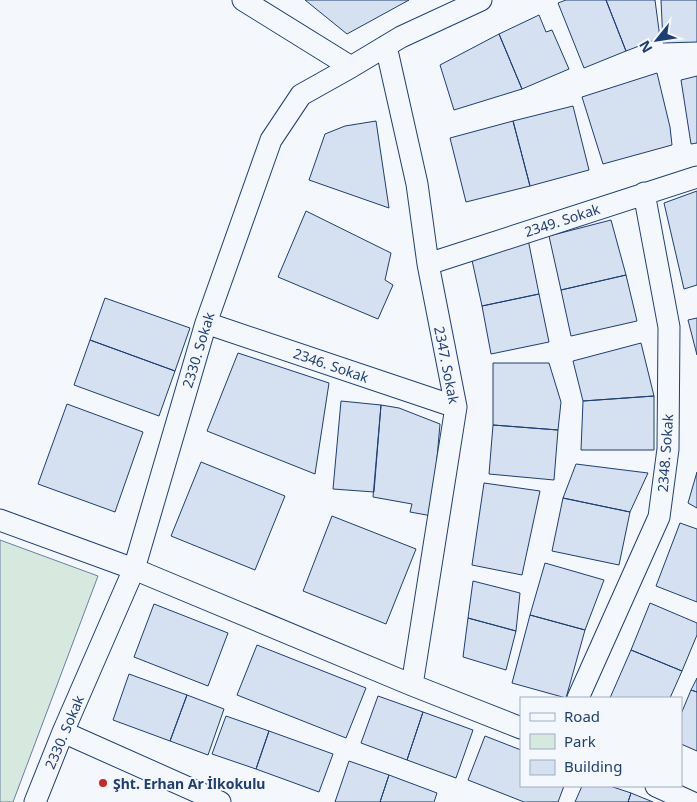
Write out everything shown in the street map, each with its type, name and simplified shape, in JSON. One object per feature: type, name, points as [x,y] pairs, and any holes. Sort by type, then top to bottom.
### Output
[{"type":"street","points":[[243,0],[351,67]]},
{"type":"street","name":"2330. Sokak","points":[[35,802],[63,732],[134,569],[206,323],[271,140],[301,95],[401,37],[481,0]]},
{"type":"street","name":"2347. Sokak","points":[[386,46],[417,184],[428,264],[456,407],[412,685]]},
{"type":"street","name":"2349. Sokak","points":[[428,264],[697,177]]},
{"type":"street","name":"2348. Sokak","points":[[578,697],[659,517],[667,458],[669,327],[644,193]]},
{"type":"street","name":"2346. Sokak","points":[[206,323],[456,407]]},
{"type":"street","points":[[0,520],[134,569],[412,685],[520,728]]},
{"type":"street","points":[[63,732],[220,802]]},
{"type":"street","points":[[658,787],[691,802]]},
{"type":"green space","points":[[0,540],[98,576],[13,802],[0,802]]},
{"type":"building","points":[[305,0],[409,0],[347,34]]},
{"type":"building","points":[[566,0],[606,0],[626,51],[584,68],[558,3]]},
{"type":"building","points":[[606,0],[655,0],[660,38],[626,51]]},
{"type":"building","points":[[661,0],[697,0],[697,42],[663,43]]},
{"type":"building","points":[[539,15],[546,32],[552,30],[569,69],[522,89],[499,34]]},
{"type":"building","points":[[499,34],[522,89],[454,110],[440,65]]},
{"type":"building","points":[[657,73],[670,127],[672,145],[603,164],[582,97]]},
{"type":"building","points":[[697,76],[697,143],[691,144],[681,80]]},
{"type":"building","points":[[573,106],[589,170],[530,186],[513,121]]},
{"type":"building","points":[[376,121],[389,208],[309,180],[325,134],[345,126]]},
{"type":"building","points":[[513,121],[530,186],[466,202],[450,138]]},
{"type":"building","points":[[697,191],[697,285],[684,289],[664,203]]},
{"type":"building","points":[[306,211],[391,253],[385,280],[393,285],[378,319],[278,277]]},
{"type":"building","points":[[611,220],[626,275],[561,290],[549,236]]},
{"type":"building","points":[[528,239],[539,294],[482,306],[470,251]]},
{"type":"building","points":[[626,275],[637,321],[571,336],[561,290]]},
{"type":"building","points":[[539,294],[549,342],[491,354],[482,306]]},
{"type":"building","points":[[105,298],[190,328],[175,371],[90,340]]},
{"type":"building","points":[[697,318],[697,355],[688,320]]},
{"type":"building","points":[[90,340],[175,371],[159,416],[74,385]]},
{"type":"building","points":[[641,343],[654,396],[583,401],[573,361]]},
{"type":"building","points":[[238,353],[329,383],[315,474],[207,431]]},
{"type":"building","points":[[493,363],[549,363],[561,402],[558,430],[493,425]]},
{"type":"building","points":[[654,396],[654,450],[581,450],[583,401]]},
{"type":"building","points":[[341,401],[381,405],[374,492],[333,489]]},
{"type":"building","points":[[67,404],[143,432],[115,512],[38,484]]},
{"type":"building","points":[[381,405],[399,408],[440,424],[432,516],[410,512],[412,504],[373,497]]},
{"type":"building","points":[[493,425],[558,430],[554,480],[489,474]]},
{"type":"building","points":[[201,462],[285,496],[255,570],[171,536]]},
{"type":"building","points":[[576,464],[648,473],[630,512],[563,498]]},
{"type":"building","points":[[697,472],[697,508],[688,503]]},
{"type":"building","points":[[484,483],[540,491],[522,575],[472,565]]},
{"type":"building","points":[[563,498],[630,512],[619,565],[552,551]]},
{"type":"building","points":[[332,516],[416,549],[386,624],[303,591]]},
{"type":"building","points":[[680,523],[697,529],[697,602],[656,586]]},
{"type":"building","points":[[545,563],[604,580],[585,630],[530,615]]},
{"type":"building","points":[[473,581],[520,593],[516,631],[468,618]]},
{"type":"building","points":[[650,603],[697,623],[697,635],[682,671],[631,650]]},
{"type":"building","points":[[154,604],[228,633],[208,686],[134,657]]},
{"type":"building","points":[[530,615],[585,630],[566,697],[512,683]]},
{"type":"building","points":[[468,618],[516,631],[506,670],[463,657]]},
{"type":"building","points":[[257,645],[366,688],[346,738],[237,695]]},
{"type":"building","points":[[631,650],[682,671],[670,697],[610,697]]},
{"type":"building","points":[[129,674],[187,695],[170,741],[113,720]]},
{"type":"building","points":[[697,678],[697,692],[691,690]]},
{"type":"building","points":[[691,690],[697,692],[697,751],[682,744],[682,712]]},
{"type":"building","points":[[187,695],[224,709],[208,755],[170,741]]},
{"type":"building","points":[[378,696],[423,712],[407,760],[361,743]]},
{"type":"building","points":[[423,712],[473,730],[456,778],[407,760]]},
{"type":"building","points":[[226,716],[269,731],[256,769],[212,754]]},
{"type":"building","points":[[269,731],[333,754],[319,792],[256,769]]},
{"type":"building","points":[[485,736],[520,750],[520,787],[564,787],[558,802],[524,802],[468,780]]},
{"type":"building","points":[[349,761],[389,775],[380,802],[335,802]]},
{"type":"building","points":[[389,775],[437,793],[434,802],[380,802]]},
{"type":"building","points":[[582,787],[613,787],[631,793],[628,802],[575,802]]},
{"type":"building","points":[[631,793],[653,802],[628,802]]},
{"type":"place","name":"Şht. Erhan Ar İlkokulu","points":[[103,783]]}]
